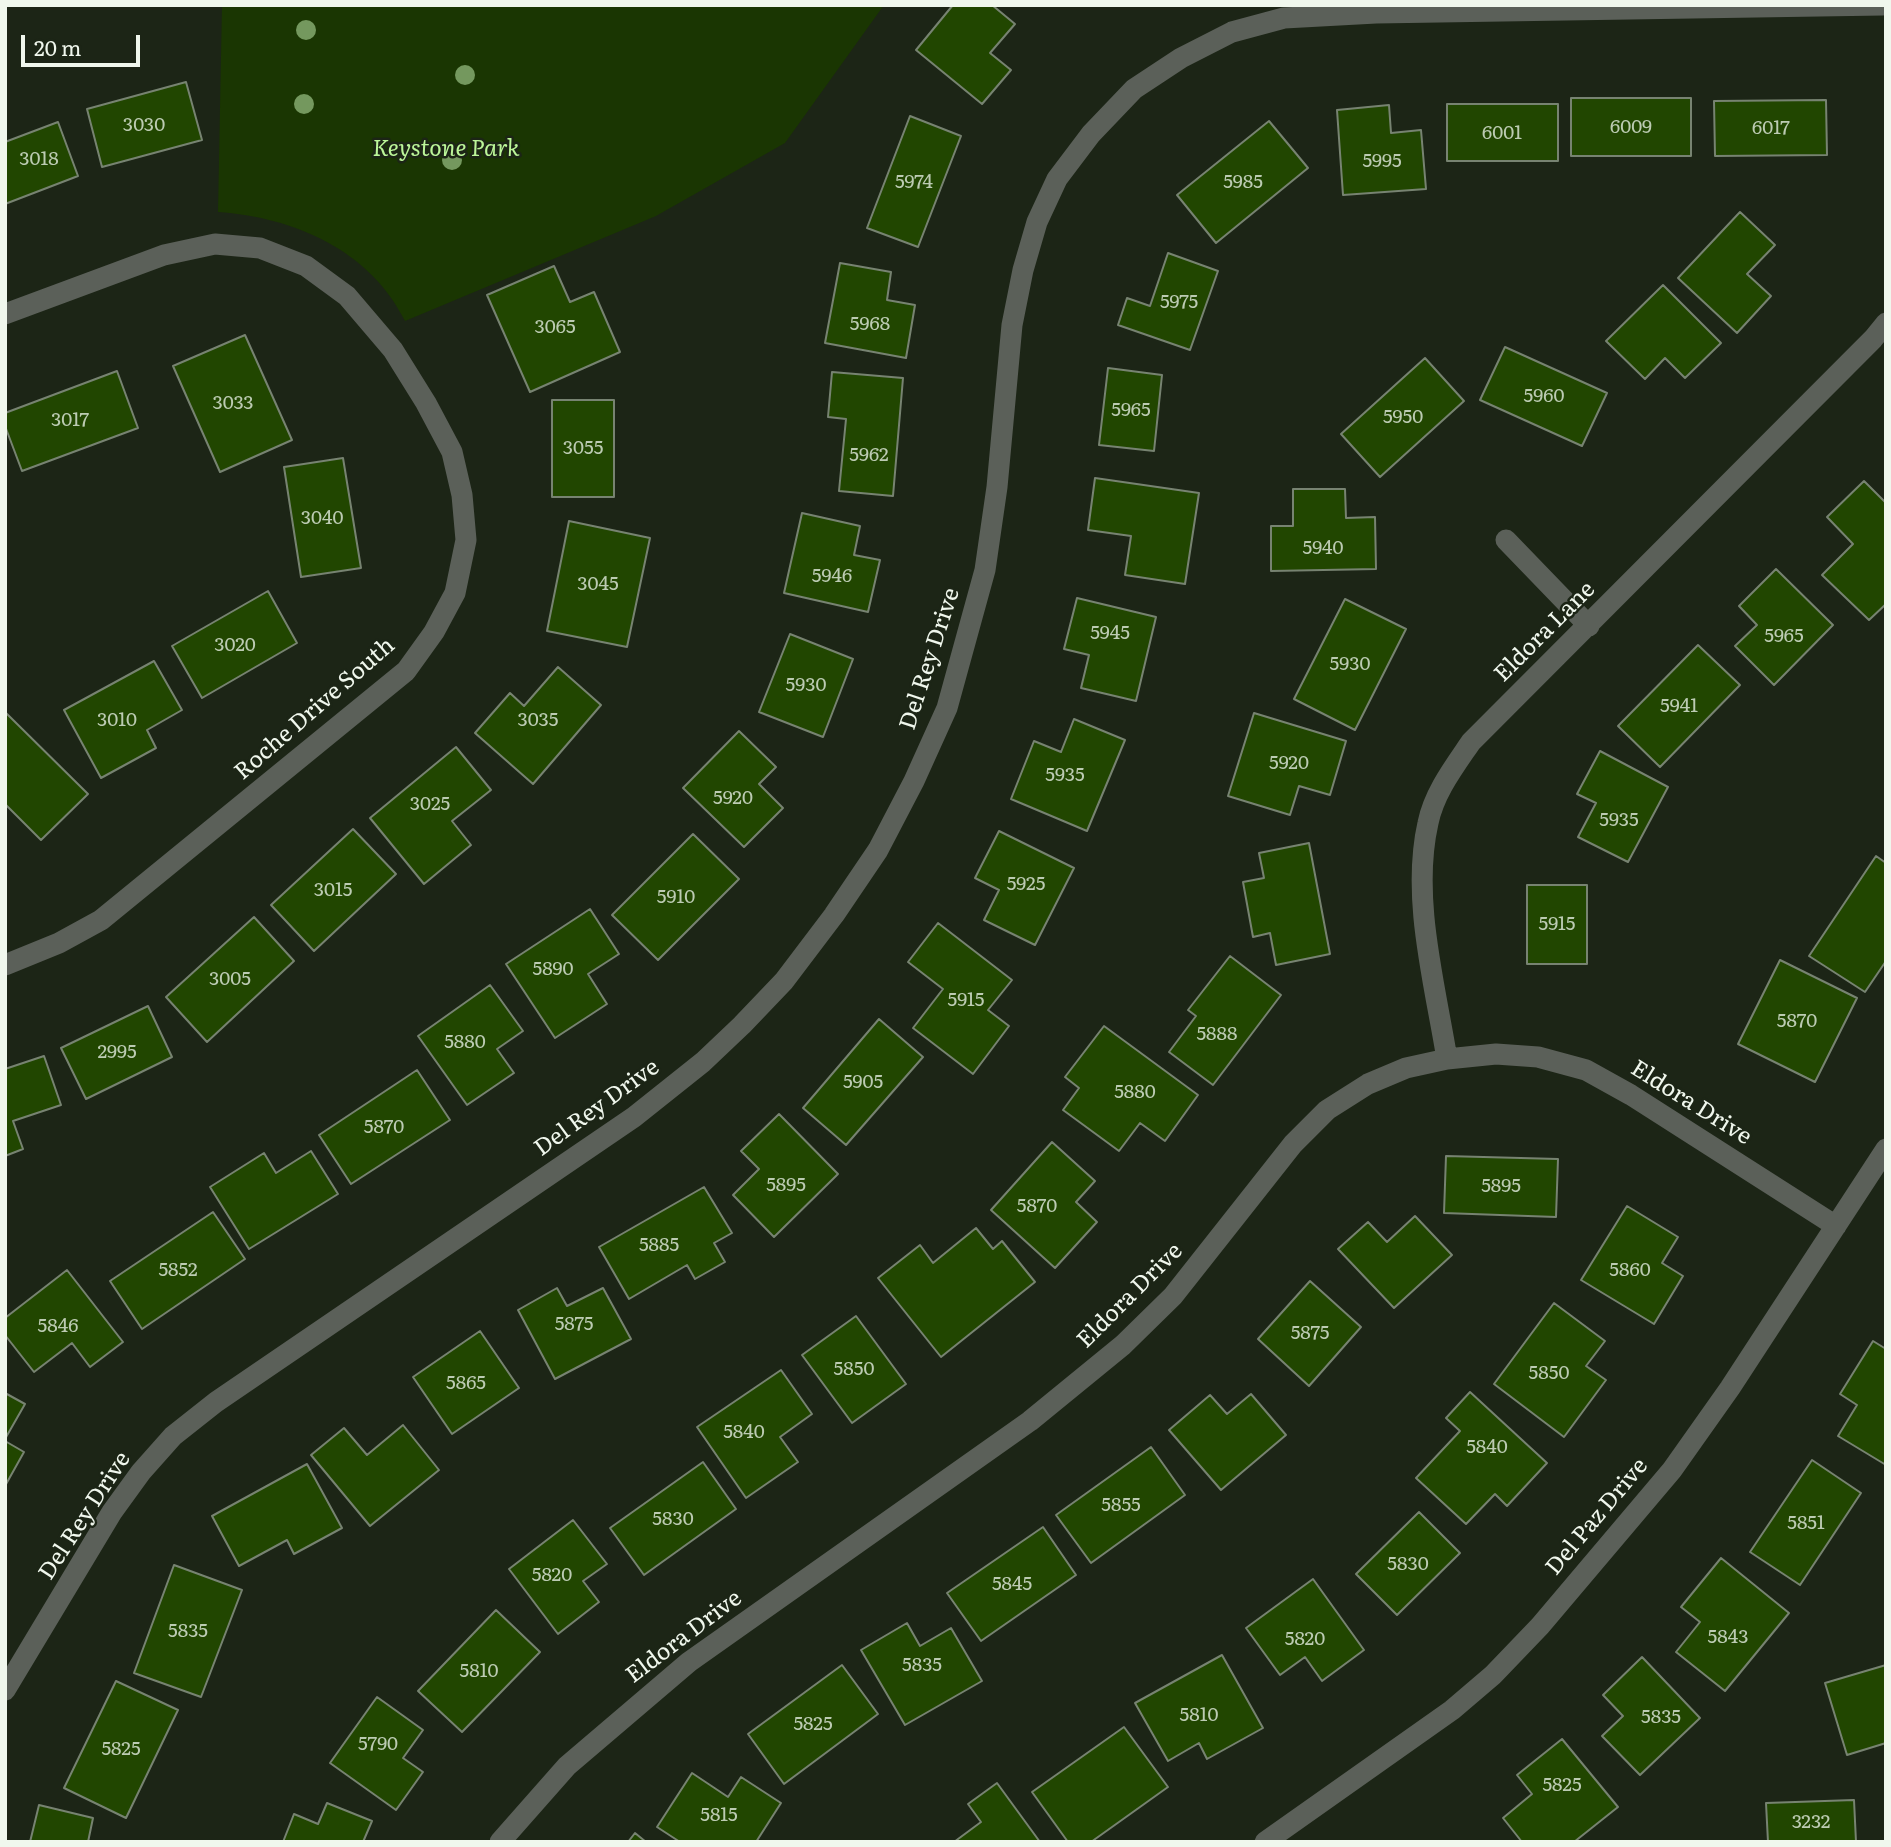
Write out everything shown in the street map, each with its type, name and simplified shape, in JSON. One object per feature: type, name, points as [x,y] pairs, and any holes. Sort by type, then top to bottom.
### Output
[{"type":"street","name":"Del Rey Drive","points":[[5,1690],[113,1512],[141,1472],[173,1436],[216,1402],[634,1117],[703,1062],[784,981],[834,915],[878,850],[914,781],[947,708],[985,570],[997,487],[1012,325],[1023,270],[1037,222],[1057,178],[1091,134],[1134,89],[1181,58],[1232,32],[1284,18],[1376,9],[1882,5]]},
{"type":"street","name":"Roche Drive South","points":[[5,314],[164,255],[215,244],[260,248],[306,266],[347,296],[393,350],[426,403],[452,452],[462,495],[466,540],[455,593],[434,632],[406,671],[101,920],[59,943],[5,965]]},
{"type":"street","name":"Eldora Lane","points":[[1447,1059],[1423,911],[1422,860],[1428,821],[1443,784],[1471,742],[1589,626],[1886,323]]},
{"type":"street","points":[[1506,540],[1589,626]]},
{"type":"street","name":"Eldora Drive","points":[[500,1842],[567,1766],[689,1662],[1030,1421],[1123,1345],[1173,1296],[1293,1144],[1327,1111],[1368,1084],[1406,1068],[1447,1059],[1496,1054],[1538,1057],[1586,1070],[1631,1095],[1836,1226]]},
{"type":"street","name":"Del Paz Drive","points":[[1265,1842],[1452,1710],[1493,1675],[1540,1626],[1672,1470],[1730,1388],[1886,1149]]},
{"type":"green space","name":"Keystone Park","points":[[222,5],[884,5],[785,143],[656,216],[405,321],[390,296],[372,275],[326,242],[274,221],[218,212]]},
{"type":"building","points":[[953,5],[992,5],[1015,24],[990,53],[1011,70],[982,104],[916,50]]},
{"type":"building","points":[[186,82],[202,140],[102,167],[87,109]]},
{"type":"building","points":[[1571,98],[1691,98],[1691,156],[1571,156]]},
{"type":"building","points":[[1826,100],[1827,155],[1715,156],[1714,101]]},
{"type":"building","points":[[1447,104],[1558,104],[1558,161],[1447,161]]},
{"type":"building","points":[[1389,105],[1391,133],[1421,130],[1426,189],[1343,195],[1337,110]]},
{"type":"building","points":[[910,116],[961,136],[918,247],[867,228]]},
{"type":"building","points":[[1269,121],[1308,168],[1216,243],[1177,195]]},
{"type":"building","points":[[58,122],[78,176],[5,204],[5,142]]},
{"type":"building","points":[[1740,212],[1775,245],[1747,274],[1771,296],[1737,333],[1678,278]]},
{"type":"building","points":[[1168,253],[1218,271],[1190,350],[1118,325],[1127,298],[1150,306]]},
{"type":"building","points":[[840,263],[891,272],[887,300],[915,305],[906,358],[825,343]]},
{"type":"building","points":[[554,266],[570,302],[594,292],[620,352],[530,392],[487,295]]},
{"type":"building","points":[[1663,285],[1721,343],[1685,378],[1665,358],[1645,379],[1606,341]]},
{"type":"building","points":[[245,335],[292,440],[220,472],[173,366]]},
{"type":"building","points":[[1505,347],[1607,393],[1582,446],[1480,400]]},
{"type":"building","points":[[1425,358],[1464,401],[1380,477],[1341,434]]},
{"type":"building","points":[[1108,368],[1162,375],[1154,451],[1099,445]]},
{"type":"building","points":[[117,371],[138,428],[22,471],[5,426],[5,413]]},
{"type":"building","points":[[832,372],[903,378],[893,496],[839,491],[846,419],[828,417]]},
{"type":"building","points":[[552,400],[614,400],[614,497],[552,497]]},
{"type":"building","points":[[343,458],[361,568],[301,577],[284,467]]},
{"type":"building","points":[[1095,478],[1199,493],[1185,584],[1125,575],[1131,536],[1088,530]]},
{"type":"building","points":[[1864,481],[1886,503],[1886,604],[1869,620],[1822,575],[1853,544],[1827,517]]},
{"type":"building","points":[[1293,489],[1345,489],[1346,518],[1375,517],[1376,569],[1271,571],[1271,526],[1293,526]]},
{"type":"building","points":[[802,513],[860,526],[854,555],[880,560],[868,612],[784,593]]},
{"type":"building","points":[[569,521],[650,538],[627,647],[547,631]]},
{"type":"building","points":[[1776,569],[1833,625],[1774,685],[1735,646],[1757,625],[1739,606]]},
{"type":"building","points":[[268,591],[297,643],[202,698],[172,646]]},
{"type":"building","points":[[1077,598],[1156,617],[1136,701],[1081,688],[1089,655],[1064,649]]},
{"type":"building","points":[[1345,599],[1406,629],[1355,730],[1294,699]]},
{"type":"building","points":[[790,634],[853,659],[823,737],[759,712]]},
{"type":"building","points":[[1698,645],[1740,685],[1660,767],[1618,726]]},
{"type":"building","points":[[154,661],[182,710],[147,730],[156,748],[101,778],[64,710]]},
{"type":"building","points":[[558,667],[601,705],[533,784],[475,733],[510,693],[524,706]]},
{"type":"building","points":[[5,712],[88,794],[41,840],[5,804]]},
{"type":"building","points":[[1254,713],[1346,741],[1330,795],[1299,786],[1290,815],[1228,796]]},
{"type":"building","points":[[1074,719],[1125,740],[1087,831],[1011,799],[1034,741],[1061,752]]},
{"type":"building","points":[[739,731],[776,767],[759,784],[783,808],[744,847],[683,788]]},
{"type":"building","points":[[456,747],[491,790],[452,821],[471,845],[424,884],[370,818]]},
{"type":"building","points":[[1600,751],[1668,787],[1628,862],[1578,837],[1596,803],[1577,794]]},
{"type":"building","points":[[353,829],[396,874],[314,951],[271,905]]},
{"type":"building","points":[[999,831],[1074,868],[1035,945],[984,920],[999,890],[975,878]]},
{"type":"building","points":[[693,834],[739,879],[658,960],[612,915]]},
{"type":"building","points":[[1309,843],[1330,954],[1276,965],[1270,933],[1253,937],[1243,882],[1264,878],[1259,853]]},
{"type":"building","points":[[1876,856],[1886,863],[1886,961],[1865,992],[1809,956]]},
{"type":"building","points":[[1527,885],[1587,885],[1587,964],[1527,964]]},
{"type":"building","points":[[590,909],[619,954],[588,974],[607,1004],[555,1038],[506,964]]},
{"type":"building","points":[[254,917],[294,961],[207,1042],[166,997]]},
{"type":"building","points":[[938,923],[1012,980],[988,1010],[1009,1026],[973,1074],[913,1028],[943,989],[908,962]]},
{"type":"building","points":[[1230,956],[1281,995],[1213,1085],[1169,1052],[1196,1016],[1188,1010]]},
{"type":"building","points":[[1780,960],[1857,998],[1815,1082],[1738,1044]]},
{"type":"building","points":[[490,985],[523,1031],[497,1049],[514,1073],[467,1105],[418,1036]]},
{"type":"building","points":[[148,1006],[172,1057],[86,1099],[61,1048]]},
{"type":"building","points":[[879,1019],[923,1057],[846,1145],[803,1108]]},
{"type":"building","points":[[1104,1026],[1198,1095],[1165,1141],[1140,1123],[1119,1151],[1063,1110],[1079,1088],[1065,1077]]},
{"type":"building","points":[[44,1056],[61,1105],[13,1121],[23,1149],[5,1156],[5,1069]]},
{"type":"building","points":[[417,1070],[450,1120],[351,1184],[319,1135]]},
{"type":"building","points":[[779,1114],[838,1174],[774,1237],[733,1195],[759,1169],[741,1151]]},
{"type":"building","points":[[1052,1142],[1095,1181],[1076,1202],[1097,1222],[1055,1268],[991,1210]]},
{"type":"building","points":[[311,1151],[338,1194],[249,1249],[210,1187],[264,1153],[276,1173]]},
{"type":"building","points":[[1446,1156],[1558,1159],[1556,1217],[1444,1213]]},
{"type":"building","points":[[704,1187],[732,1233],[714,1243],[725,1262],[695,1279],[687,1265],[629,1299],[599,1247]]},
{"type":"building","points":[[1627,1206],[1678,1237],[1662,1263],[1683,1276],[1654,1324],[1581,1280]]},
{"type":"building","points":[[213,1212],[245,1259],[142,1329],[110,1281]]},
{"type":"building","points":[[1415,1216],[1452,1255],[1394,1308],[1338,1249],[1368,1222],[1387,1242]]},
{"type":"building","points":[[976,1228],[993,1249],[1002,1241],[1035,1282],[941,1357],[878,1278],[920,1245],[933,1263]]},
{"type":"building","points":[[67,1270],[123,1342],[90,1367],[72,1343],[34,1372],[5,1335],[5,1318]]},
{"type":"building","points":[[1310,1281],[1361,1327],[1309,1386],[1258,1339]]},
{"type":"building","points":[[557,1288],[567,1306],[603,1288],[631,1339],[555,1379],[518,1310]]},
{"type":"building","points":[[1554,1303],[1605,1341],[1586,1366],[1606,1380],[1564,1437],[1494,1384]]},
{"type":"building","points":[[856,1316],[906,1384],[852,1423],[802,1355]]},
{"type":"building","points":[[480,1331],[519,1388],[452,1434],[413,1377]]},
{"type":"building","points":[[1873,1341],[1886,1349],[1886,1465],[1838,1436],[1857,1405],[1840,1394]]},
{"type":"building","points":[[781,1370],[812,1414],[780,1437],[798,1462],[746,1498],[697,1427]]},
{"type":"building","points":[[1470,1392],[1547,1463],[1507,1506],[1495,1494],[1466,1524],[1416,1478],[1460,1431],[1446,1418]]},
{"type":"building","points":[[5,1393],[25,1404],[5,1439]]},
{"type":"building","points":[[1251,1394],[1286,1435],[1221,1490],[1169,1430],[1210,1395],[1227,1414]]},
{"type":"building","points":[[403,1425],[439,1470],[370,1526],[311,1455],[344,1428],[367,1455]]},
{"type":"building","points":[[5,1441],[24,1452],[5,1486]]},
{"type":"building","points":[[1151,1447],[1185,1495],[1091,1563],[1056,1515]]},
{"type":"building","points":[[1812,1460],[1861,1493],[1800,1585],[1750,1552]]},
{"type":"building","points":[[703,1462],[736,1509],[644,1575],[610,1528]]},
{"type":"building","points":[[307,1464],[342,1528],[294,1554],[287,1540],[239,1566],[212,1516]]},
{"type":"building","points":[[1419,1512],[1460,1553],[1397,1615],[1356,1574]]},
{"type":"building","points":[[573,1520],[607,1564],[583,1581],[599,1602],[558,1634],[509,1569]]},
{"type":"building","points":[[1043,1527],[1076,1575],[981,1641],[947,1593]]},
{"type":"building","points":[[1721,1558],[1789,1613],[1725,1691],[1676,1652],[1700,1622],[1681,1607]]},
{"type":"building","points":[[174,1565],[242,1590],[201,1697],[134,1673]]},
{"type":"building","points":[[1313,1579],[1364,1650],[1322,1681],[1305,1657],[1280,1675],[1246,1628]]},
{"type":"building","points":[[496,1610],[540,1652],[462,1732],[418,1691]]},
{"type":"building","points":[[907,1623],[920,1646],[951,1628],[982,1681],[905,1725],[861,1650]]},
{"type":"building","points":[[1222,1655],[1263,1728],[1207,1759],[1199,1743],[1168,1761],[1135,1703]]},
{"type":"building","points":[[1642,1657],[1700,1718],[1640,1775],[1602,1736],[1623,1716],[1603,1695]]},
{"type":"building","points":[[842,1665],[878,1714],[784,1784],[748,1734]]},
{"type":"building","points":[[1886,1665],[1886,1743],[1847,1755],[1825,1683]]},
{"type":"building","points":[[116,1681],[178,1710],[126,1818],[64,1788]]},
{"type":"building","points":[[377,1697],[423,1730],[403,1758],[423,1772],[396,1810],[330,1763]]},
{"type":"building","points":[[1124,1727],[1168,1787],[1091,1842],[1068,1842],[1032,1792]]},
{"type":"building","points":[[1562,1739],[1618,1807],[1574,1842],[1522,1842],[1503,1818],[1532,1794],[1517,1775]]},
{"type":"building","points":[[692,1773],[728,1797],[741,1777],[781,1803],[756,1842],[680,1842],[657,1827]]},
{"type":"building","points":[[997,1783],[1040,1842],[954,1842],[981,1822],[968,1804]]},
{"type":"building","points":[[1854,1800],[1856,1842],[1768,1842],[1766,1803]]},
{"type":"building","points":[[327,1803],[372,1821],[363,1842],[283,1842],[294,1814],[318,1824]]},
{"type":"building","points":[[39,1805],[93,1818],[88,1842],[30,1842]]},
{"type":"building","points":[[635,1833],[646,1842],[628,1842]]}]
